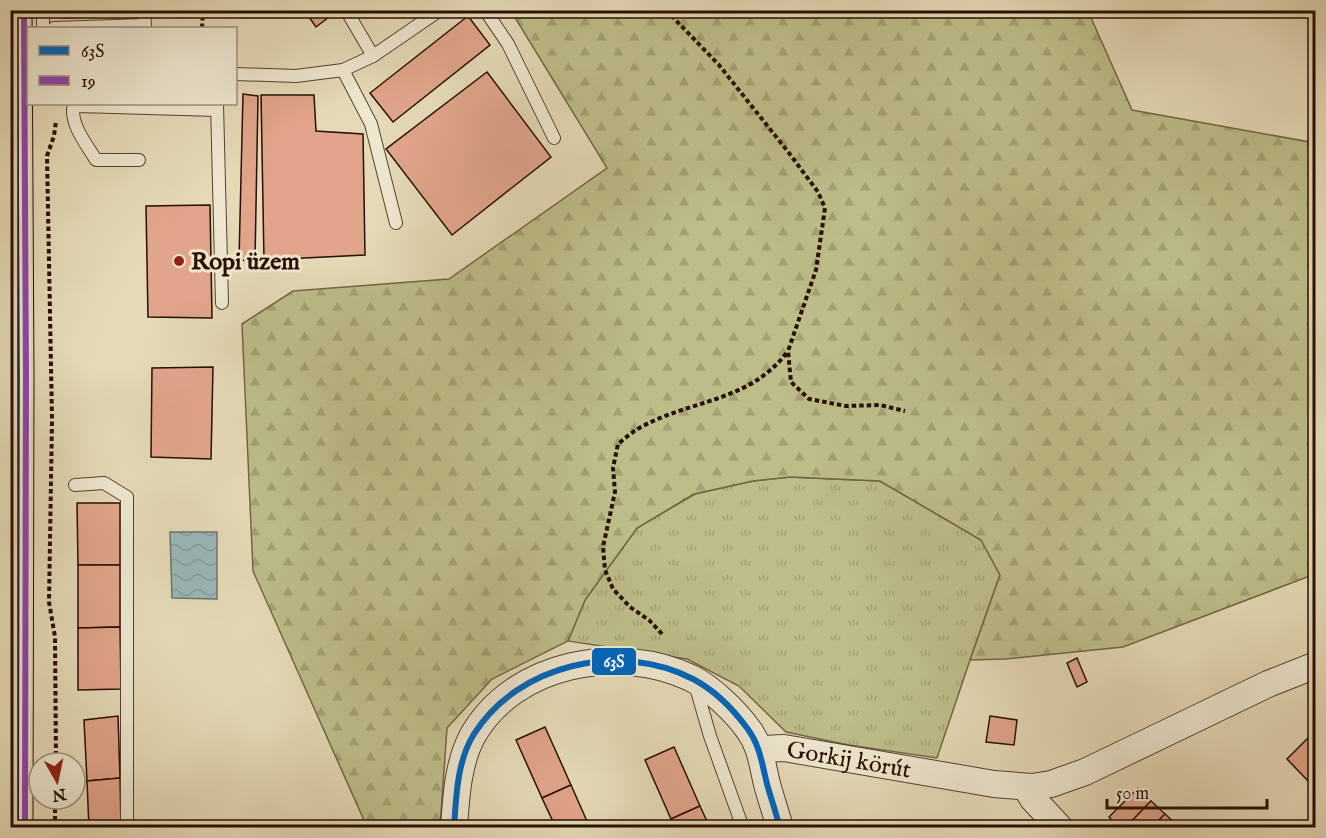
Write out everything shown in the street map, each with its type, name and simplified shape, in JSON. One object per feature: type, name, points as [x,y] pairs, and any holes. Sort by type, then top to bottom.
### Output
[{"type":"main road","points":[[15,10],[22,66],[14,377],[16,828]]},
{"type":"street","name":"Gorkij körút","points":[[454,828],[464,756],[473,735],[489,713],[532,681],[585,662],[642,664],[670,670],[693,680],[733,710],[750,731],[760,749],[784,748],[994,784],[1026,787],[1051,784],[1085,772],[1268,684],[1310,675]]},
{"type":"street","points":[[760,749],[780,828]]},
{"type":"street","points":[[1026,787],[1033,799],[1060,828]]},
{"type":"lane","points":[[43,10],[43,27]]},
{"type":"lane","points":[[84,27],[145,25],[144,10]]},
{"type":"lane","points":[[237,74],[296,76],[343,70],[373,56],[440,10]]},
{"type":"lane","points":[[484,10],[508,44],[554,138]]},
{"type":"lane","points":[[350,15],[373,56]]},
{"type":"lane","points":[[343,70],[371,124],[396,223]]},
{"type":"lane","points":[[140,160],[96,160],[76,126],[72,117],[73,109],[78,106],[217,106],[222,303]]},
{"type":"lane","points":[[75,485],[104,483],[127,497],[127,828]]},
{"type":"lane","points":[[693,680],[710,736],[744,828]]},
{"type":"path","points":[[202,27],[203,10]]},
{"type":"path","points":[[662,634],[613,589],[605,570],[603,547],[615,492],[612,468],[618,444],[637,429],[665,417],[718,400],[747,386],[772,369],[788,351],[816,270],[825,208],[818,192],[719,65],[666,10]]},
{"type":"path","points":[[56,751],[55,637],[49,602],[52,419],[47,156],[54,136],[57,111]]},
{"type":"path","points":[[788,351],[791,382],[809,399],[846,406],[880,405],[905,411]]},
{"type":"path","points":[[55,828],[56,811]]},
{"type":"green space","points":[[511,11],[1088,11],[1132,110],[1315,143],[1316,383],[1308,389],[1316,424],[1315,574],[1123,647],[1005,659],[970,660],[1000,575],[981,540],[880,481],[790,477],[753,481],[694,494],[637,528],[585,600],[568,641],[492,679],[447,728],[440,827],[367,827],[253,571],[242,324],[293,291],[449,279],[607,168]]},
{"type":"green space","points":[[790,477],[880,481],[981,540],[1000,575],[937,758],[849,745],[786,732],[739,686],[687,659],[568,641],[585,600],[637,528],[695,494],[753,481]]},
{"type":"water","points":[[170,532],[217,532],[217,599],[172,598]]},
{"type":"building","points":[[61,10],[131,10],[131,16],[62,18]]},
{"type":"building","points":[[304,10],[338,10],[316,27]]},
{"type":"building","points":[[468,16],[490,45],[393,122],[370,93]]},
{"type":"building","points":[[487,72],[551,157],[452,235],[386,149]]},
{"type":"building","points":[[243,94],[258,96],[255,261],[239,260]]},
{"type":"building","points":[[261,95],[314,95],[316,131],[363,134],[365,255],[264,260]]},
{"type":"building","name":"Ropi üzem","points":[[210,205],[212,318],[148,317],[146,206]]},
{"type":"building","points":[[213,367],[211,459],[151,457],[152,368]]},
{"type":"building","points":[[77,503],[120,503],[120,565],[78,565]]},
{"type":"building","points":[[78,565],[120,565],[120,627],[78,628]]},
{"type":"building","points":[[120,627],[121,689],[78,690],[78,628]]},
{"type":"building","points":[[1077,658],[1087,682],[1077,687],[1067,663]]},
{"type":"building","points":[[118,716],[120,778],[87,781],[84,720]]},
{"type":"building","points":[[990,716],[1017,720],[1014,745],[986,742]]},
{"type":"building","points":[[545,727],[571,785],[542,798],[516,740]]},
{"type":"building","points":[[1311,735],[1316,740],[1316,776],[1309,782],[1287,759]]},
{"type":"building","points":[[674,747],[700,806],[671,819],[645,760]]},
{"type":"building","points":[[120,778],[121,828],[89,828],[87,781]]},
{"type":"building","points":[[571,785],[590,828],[556,828],[542,798]]},
{"type":"building","points":[[1138,788],[1151,801],[1125,828],[1120,828],[1109,817]]},
{"type":"building","points":[[1151,801],[1165,814],[1151,828],[1125,828]]},
{"type":"building","points":[[700,806],[710,828],[675,828],[671,819]]},
{"type":"building","points":[[1165,814],[1178,826],[1151,828]]},
{"type":"transit line","name":"63S","points":[[15,10],[16,828]]},
{"type":"transit line","name":"19","points":[[24,10],[25,828]]},
{"type":"transit line","name":"63S","points":[[454,828],[458,780],[464,756],[474,734],[493,710],[517,691],[543,676],[573,666],[603,661],[634,662],[664,668],[693,679],[723,701],[742,721],[755,741],[780,828]]},
{"type":"place","name":"Ropi üzem","points":[[179,261]]}]
